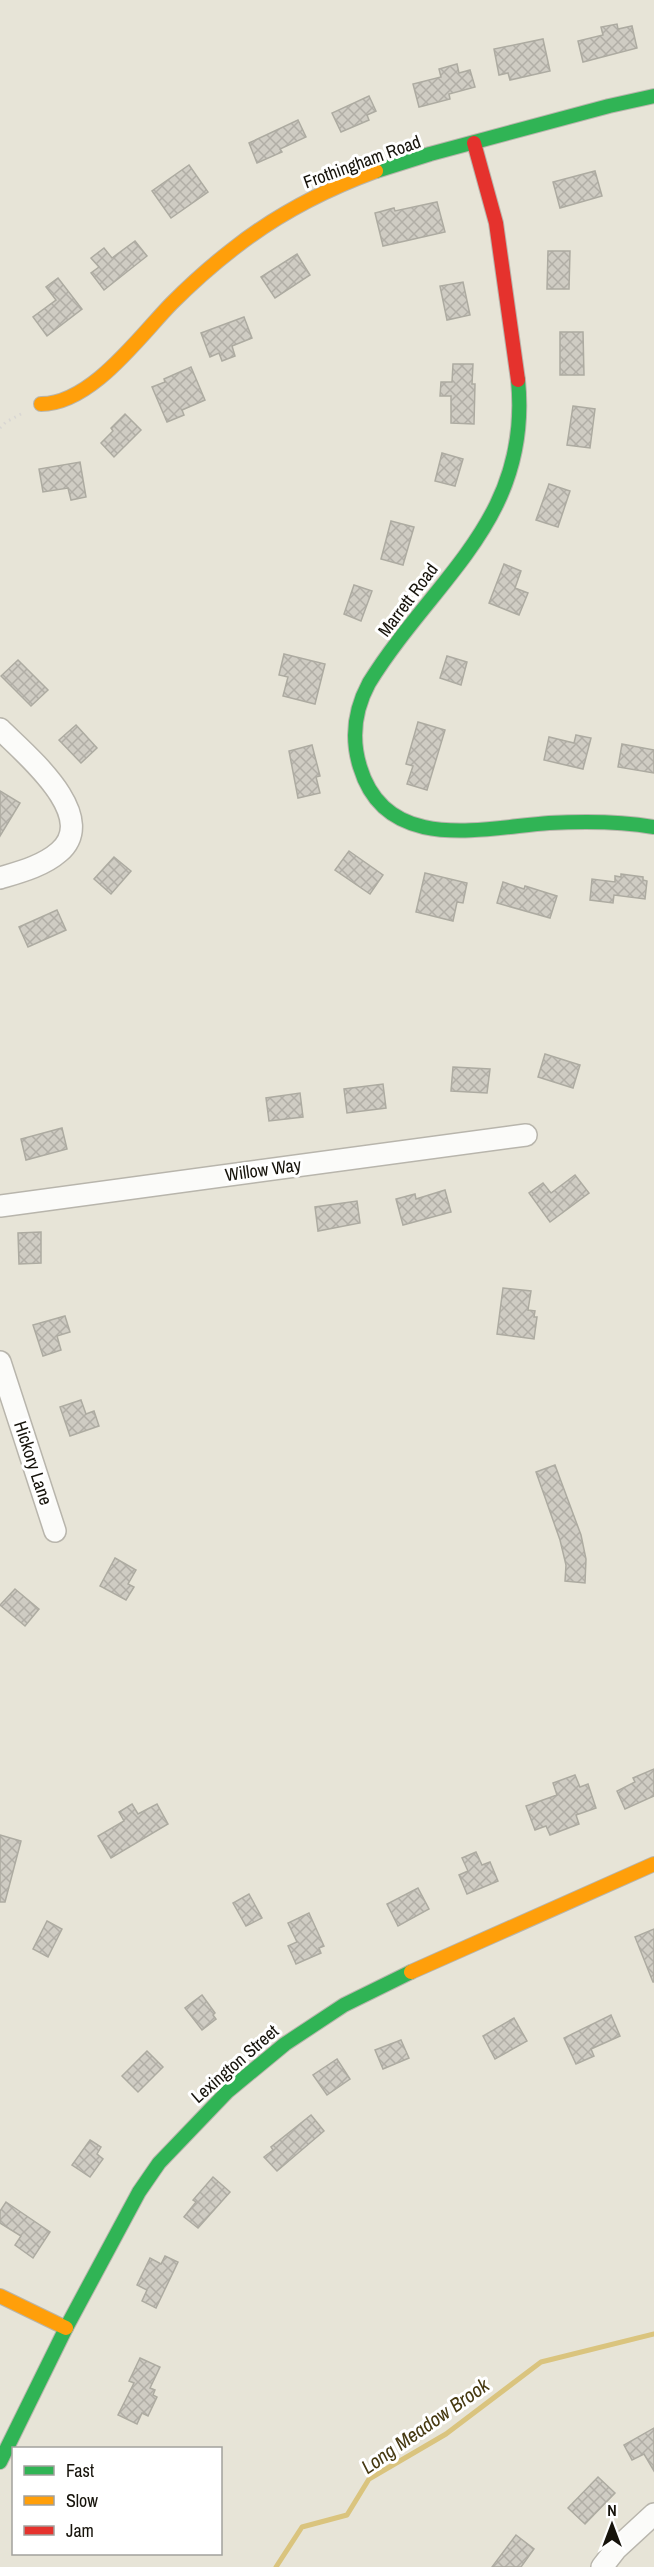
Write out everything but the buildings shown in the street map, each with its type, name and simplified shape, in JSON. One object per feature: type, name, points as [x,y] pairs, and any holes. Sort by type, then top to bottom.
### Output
[{"type":"street","name":"Frothingham Road","points":[[41,404],[57,404],[76,395],[100,377],[198,278],[222,257],[275,219],[304,202],[342,185],[474,143],[654,96]]},
{"type":"street","name":"Marrett Road","points":[[474,143],[494,212],[519,378],[517,454],[503,495],[483,532],[381,666],[362,699],[354,726],[357,755],[364,779],[375,799],[393,815],[417,826],[442,830],[609,821],[654,827]]},
{"type":"street","points":[[0,729],[56,786],[70,816],[71,832],[67,844],[58,854],[33,867],[0,878]]},
{"type":"street","name":"Willow Way","points":[[0,1206],[526,1135]]},
{"type":"street","name":"Hickory Lane","points":[[0,1362],[55,1531]]},
{"type":"street","name":"Lexington Street","points":[[0,2462],[66,2328],[139,2192],[159,2163],[228,2091],[285,2043],[344,2005],[422,1966],[654,1864]]},
{"type":"street","points":[[0,2296],[66,2328]]},
{"type":"street","points":[[602,2567],[616,2549],[654,2514]]},
{"type":"waterway","name":"Long Meadow Brook","points":[[276,2567],[302,2527],[347,2515],[369,2479],[446,2434],[541,2362],[654,2334]]},
{"type":"traffic: fast","points":[[376,171],[430,154],[654,96]]},
{"type":"traffic: fast","points":[[518,380],[518,429],[510,471],[494,509],[473,544],[369,683],[360,703],[356,724],[355,735],[360,767],[373,795],[391,813],[414,824],[439,830],[495,829],[576,822],[654,827]]},
{"type":"traffic: fast","points":[[0,2462],[66,2328],[139,2192],[159,2163],[228,2091],[285,2044],[344,2005],[411,1972]]},
{"type":"traffic: slow","points":[[41,404],[60,401],[96,381],[129,350],[186,289],[266,225],[301,204],[376,171]]},
{"type":"traffic: slow","points":[[411,1972],[654,1864]]},
{"type":"traffic: slow","points":[[0,2296],[66,2328]]},
{"type":"traffic: jam","points":[[474,143],[496,223],[518,380]]}]
